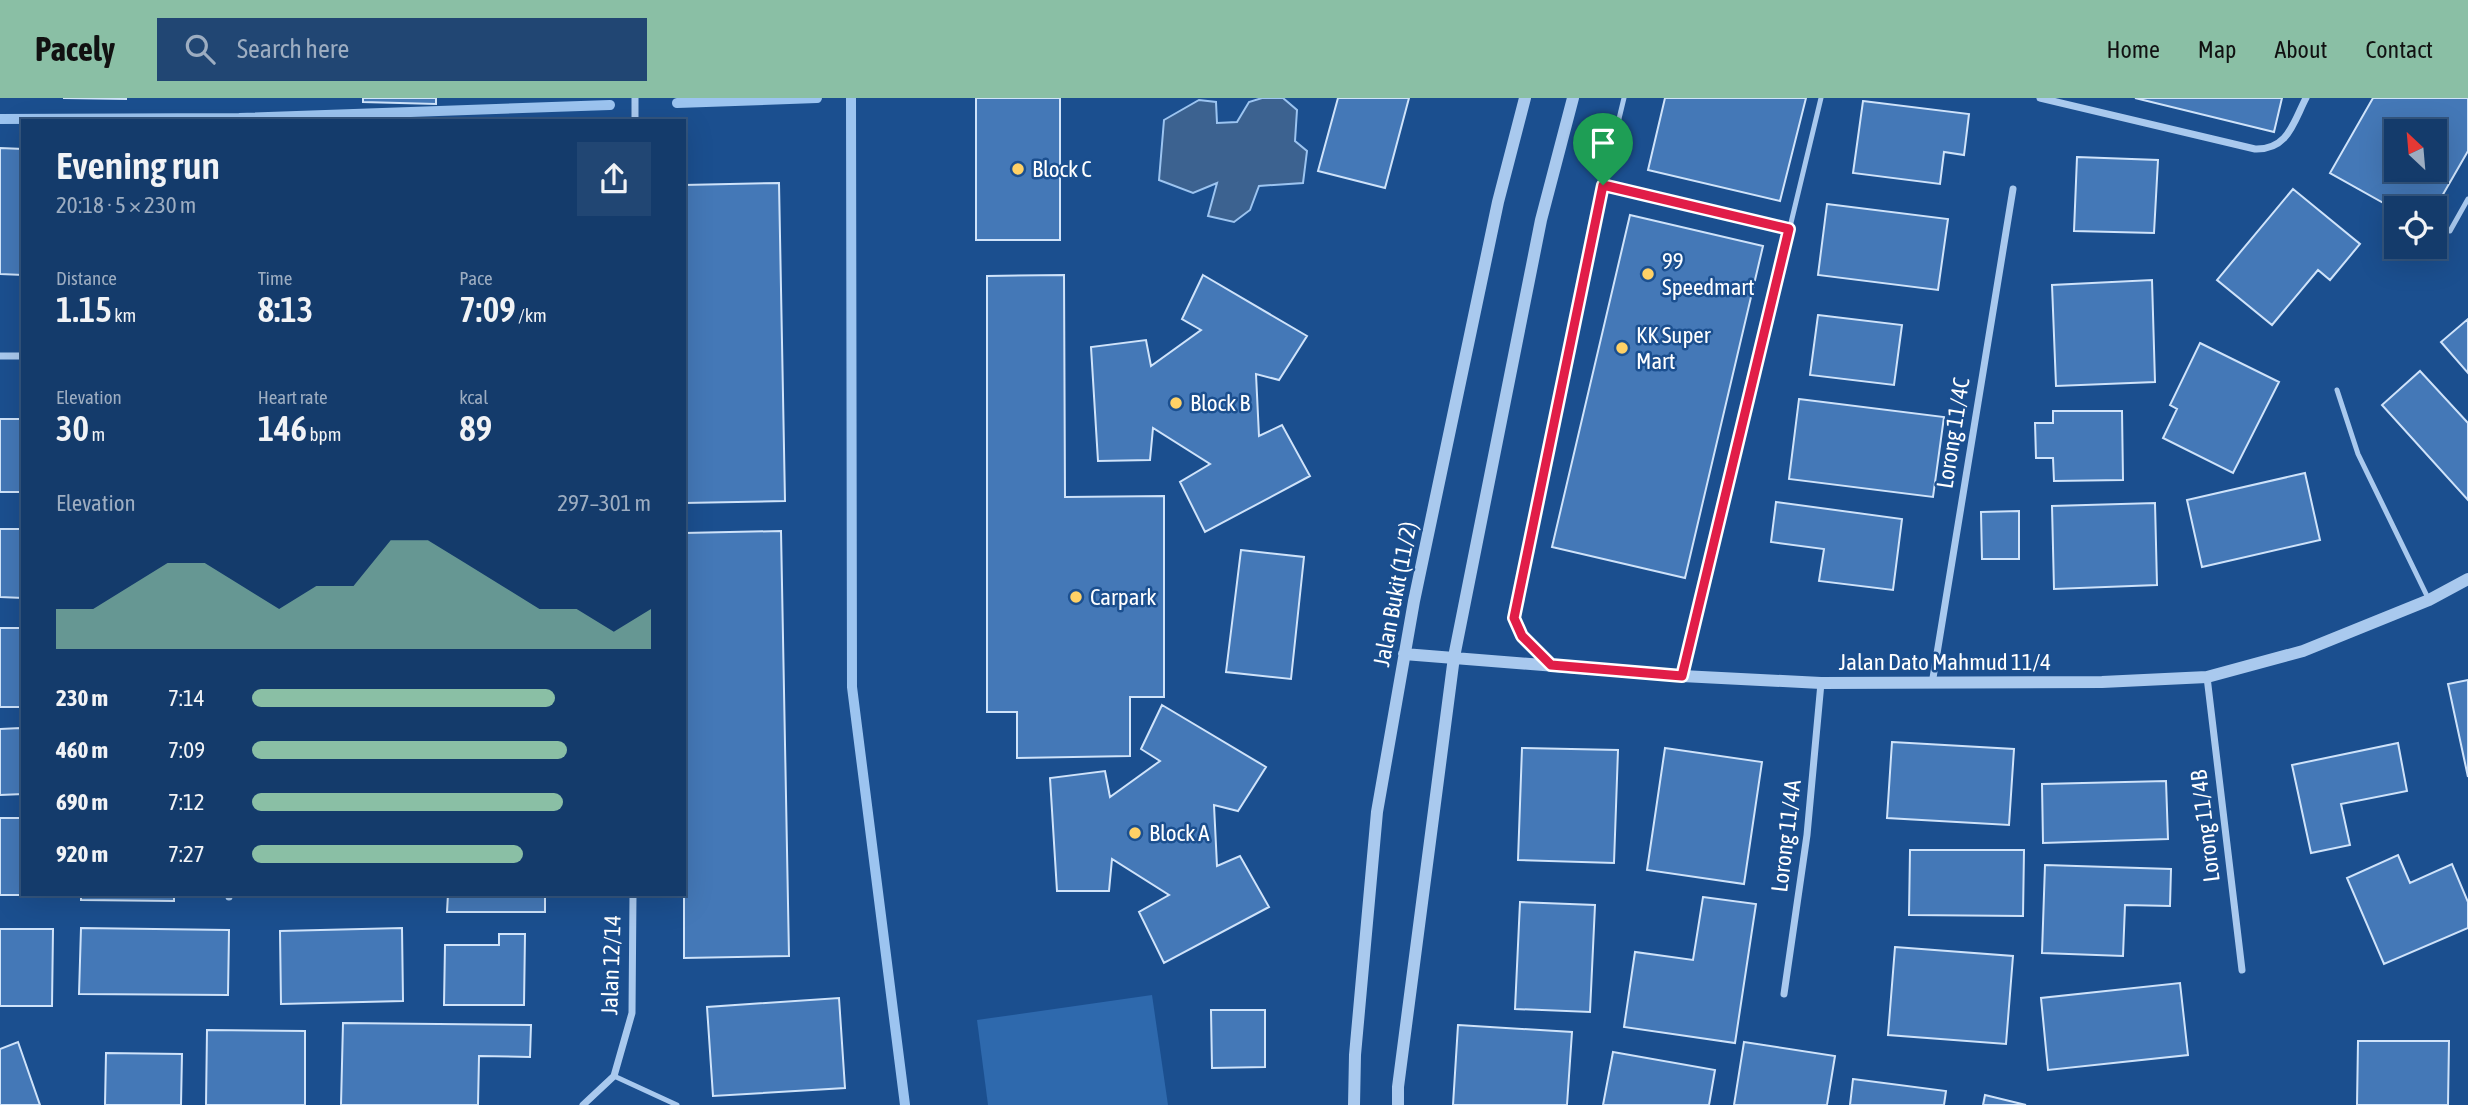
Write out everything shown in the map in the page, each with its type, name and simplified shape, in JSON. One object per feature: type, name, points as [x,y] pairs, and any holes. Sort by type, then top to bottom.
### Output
[{"type":"street","points":[[635,98],[635,119]]},
{"type":"street","name":"Jalan Bukit (11/2)","points":[[1354,1105],[1355,1055],[1377,812],[1404,654],[1498,202],[1525,98]]},
{"type":"street","points":[[1398,1105],[1399,1073],[1454,657],[1541,220],[1573,98]]},
{"type":"street","points":[[2040,98],[2255,149],[2270,148],[2285,139],[2306,98]]},
{"type":"street","name":"Lorong 11/4C","points":[[1932,684],[2013,189]]},
{"type":"street","points":[[0,356],[21,356]]},
{"type":"street","name":"Jalan Dato Mahmud 11/4","points":[[1404,654],[1682,676],[1821,683],[2102,682],[2207,677],[2303,651],[2429,600],[2468,579]]},
{"type":"street","name":"Lorong 11/4B","points":[[2207,677],[2242,970]]},
{"type":"street","name":"Lorong 11/4A","points":[[1784,994],[1807,835],[1821,683]]},
{"type":"street","name":"Jalan 12/14","points":[[614,1076],[632,1013],[632,896]]},
{"type":"street","points":[[583,1105],[614,1076]]},
{"type":"lane","points":[[1551,665],[1522,636],[1514,618],[1603,185],[1624,98]]},
{"type":"lane","points":[[1682,676],[1821,98]]},
{"type":"lane","points":[[1603,185],[1789,229]]},
{"type":"lane","points":[[2450,231],[2468,199]]},
{"type":"lane","points":[[2337,390],[2358,454],[2429,600]]},
{"type":"lane","points":[[614,1076],[677,1105]]},
{"type":"shaded area","points":[[1262,98],[1283,98],[1297,110],[1295,141],[1307,151],[1303,183],[1259,186],[1250,210],[1234,222],[1208,216],[1217,183],[1193,193],[1159,180],[1164,120],[1199,100],[1216,102],[1217,123],[1237,122],[1249,102]]},
{"type":"shaded area","points":[[1152,995],[1168,1105],[988,1105],[977,1020]]},
{"type":"building","points":[[63,98],[126,98],[126,99]]},
{"type":"building","points":[[363,98],[436,98],[436,104],[363,102]]},
{"type":"building","name":"Block C","points":[[976,98],[1060,98],[1060,240],[976,240]]},
{"type":"building","points":[[1338,98],[1409,98],[1385,188],[1318,171]]},
{"type":"building","points":[[1665,98],[1806,98],[1780,201],[1648,170]]},
{"type":"building","points":[[2135,98],[2282,98],[2274,132]]},
{"type":"building","points":[[2373,98],[2468,98],[2468,151],[2442,196],[2384,196],[2384,203],[2330,173]]},
{"type":"building","points":[[1863,101],[1969,114],[1964,155],[1944,152],[1940,184],[1853,173]]},
{"type":"building","points":[[0,148],[21,149],[21,275],[0,274]]},
{"type":"building","points":[[2077,157],[2158,160],[2154,233],[2074,231]]},
{"type":"building","points":[[779,183],[785,501],[686,503],[686,185]]},
{"type":"building","points":[[2293,189],[2360,244],[2330,280],[2318,270],[2272,325],[2217,280]]},
{"type":"building","points":[[1827,204],[1948,219],[1938,290],[1818,275]]},
{"type":"building","points":[[1630,215],[1763,246],[1685,578],[1552,547]]},
{"type":"building","name":"Carpark","points":[[1064,275],[1065,497],[1164,496],[1164,697],[1130,697],[1130,756],[1017,758],[1017,712],[987,712],[987,276]]},
{"type":"building","name":"Block B","points":[[1203,275],[1307,336],[1279,380],[1256,374],[1259,436],[1282,425],[1310,476],[1205,532],[1180,482],[1210,464],[1153,428],[1150,460],[1098,461],[1091,347],[1146,340],[1151,366],[1201,330],[1182,319]]},
{"type":"building","points":[[2152,280],[2155,382],[2056,386],[2052,285]]},
{"type":"building","points":[[1818,315],[1902,325],[1894,385],[1810,375]]},
{"type":"building","points":[[2468,319],[2468,373],[2441,342]]},
{"type":"building","points":[[2200,343],[2279,382],[2233,473],[2163,438],[2177,409],[2170,405]]},
{"type":"building","points":[[2420,371],[2468,423],[2468,500],[2382,405]]},
{"type":"building","points":[[1799,399],[1944,417],[1933,497],[1789,479]]},
{"type":"building","points":[[2053,411],[2122,411],[2123,480],[2054,481],[2053,458],[2036,458],[2035,423],[2053,423]]},
{"type":"building","points":[[0,419],[21,419],[21,492],[0,492]]},
{"type":"building","points":[[2305,473],[2320,540],[2202,567],[2187,500]]},
{"type":"building","points":[[1776,502],[1902,519],[1893,590],[1819,581],[1824,549],[1771,542]]},
{"type":"building","points":[[2155,503],[2157,585],[2054,589],[2052,506]]},
{"type":"building","points":[[2019,511],[2019,559],[1982,559],[1981,512]]},
{"type":"building","points":[[0,529],[21,529],[21,598],[0,597]]},
{"type":"building","points":[[781,531],[789,956],[684,958],[686,533]]},
{"type":"building","points":[[1241,550],[1304,557],[1291,679],[1226,672]]},
{"type":"building","points":[[0,628],[21,628],[21,707],[0,707]]},
{"type":"building","points":[[2468,680],[2468,777],[2448,684]]},
{"type":"building","name":"Block A","points":[[1162,705],[1266,767],[1238,811],[1214,805],[1217,866],[1240,856],[1269,907],[1164,963],[1139,912],[1169,895],[1112,859],[1109,891],[1057,891],[1050,778],[1105,771],[1110,797],[1160,761],[1141,749]]},
{"type":"building","points":[[20,728],[21,794],[0,795],[0,729]]},
{"type":"building","points":[[1892,742],[2014,749],[2009,825],[1887,818]]},
{"type":"building","points":[[2398,743],[2407,791],[2341,804],[2350,845],[2311,853],[2292,765]]},
{"type":"building","points":[[1522,748],[1618,750],[1614,863],[1518,860]]},
{"type":"building","points":[[1665,748],[1762,762],[1744,884],[1647,870]]},
{"type":"building","points":[[2166,781],[2168,839],[2043,843],[2042,784]]},
{"type":"building","points":[[0,818],[21,818],[21,895],[0,895]]},
{"type":"building","points":[[1910,850],[2024,850],[2023,916],[1909,915]]},
{"type":"building","points":[[2398,855],[2410,883],[2452,864],[2468,902],[2468,928],[2384,964],[2347,878]]},
{"type":"building","points":[[2045,865],[2171,869],[2170,906],[2125,905],[2123,956],[2042,953]]},
{"type":"building","points":[[81,896],[174,896],[174,901],[81,900]]},
{"type":"building","points":[[448,896],[545,896],[545,912],[447,912]]},
{"type":"building","points":[[1703,897],[1756,904],[1735,1043],[1624,1027],[1635,952],[1693,960]]},
{"type":"building","points":[[1520,902],[1595,905],[1590,1012],[1515,1009]]},
{"type":"building","points":[[81,928],[229,930],[228,995],[79,994]]},
{"type":"building","points":[[402,928],[403,1001],[281,1004],[280,931]]},
{"type":"building","points":[[0,929],[53,929],[52,1006],[0,1006]]},
{"type":"building","points":[[499,934],[525,934],[524,1005],[444,1005],[445,945],[499,945]]},
{"type":"building","points":[[1895,947],[2013,956],[2006,1044],[1888,1035]]},
{"type":"building","points":[[2180,983],[2188,1055],[2048,1070],[2041,998]]},
{"type":"building","points":[[839,998],[845,1088],[713,1096],[707,1007]]},
{"type":"building","points":[[1211,1010],[1265,1010],[1265,1067],[1212,1068]]},
{"type":"building","points":[[343,1023],[531,1025],[530,1057],[479,1056],[478,1105],[341,1105]]},
{"type":"building","points":[[1458,1025],[1572,1032],[1567,1105],[1453,1105]]},
{"type":"building","points":[[207,1030],[305,1031],[305,1105],[206,1105]]},
{"type":"building","points":[[2358,1041],[2449,1041],[2448,1105],[2357,1105]]},
{"type":"building","points":[[18,1042],[40,1105],[0,1105],[0,1049]]},
{"type":"building","points":[[1744,1042],[1835,1056],[1827,1105],[1734,1105]]},
{"type":"building","points":[[1613,1052],[1715,1070],[1709,1105],[1603,1105]]},
{"type":"building","points":[[106,1053],[182,1054],[181,1105],[105,1105]]},
{"type":"building","points":[[1853,1079],[1946,1091],[1944,1105],[1850,1105]]},
{"type":"building","points":[[1985,1095],[2026,1105],[1983,1105]]},
{"type":"waterway","points":[[677,103],[817,98]]},
{"type":"waterway","points":[[851,98],[852,687],[905,1105]]},
{"type":"waterway","points":[[0,119],[239,118],[610,105]]},
{"type":"place","name":"Block C","points":[[1018,169]]},
{"type":"place","name":"99 Speedmart","points":[[1648,274]]},
{"type":"place","name":"KK Super Mart","points":[[1622,348]]},
{"type":"place","name":"Block B","points":[[1176,403]]},
{"type":"place","name":"Carpark","points":[[1076,597]]},
{"type":"place","name":"Block A","points":[[1135,833]]},
{"type":"route","points":[[1603,185],[1789,229],[1682,676],[1551,665],[1522,636],[1514,618],[1603,185]]}]
